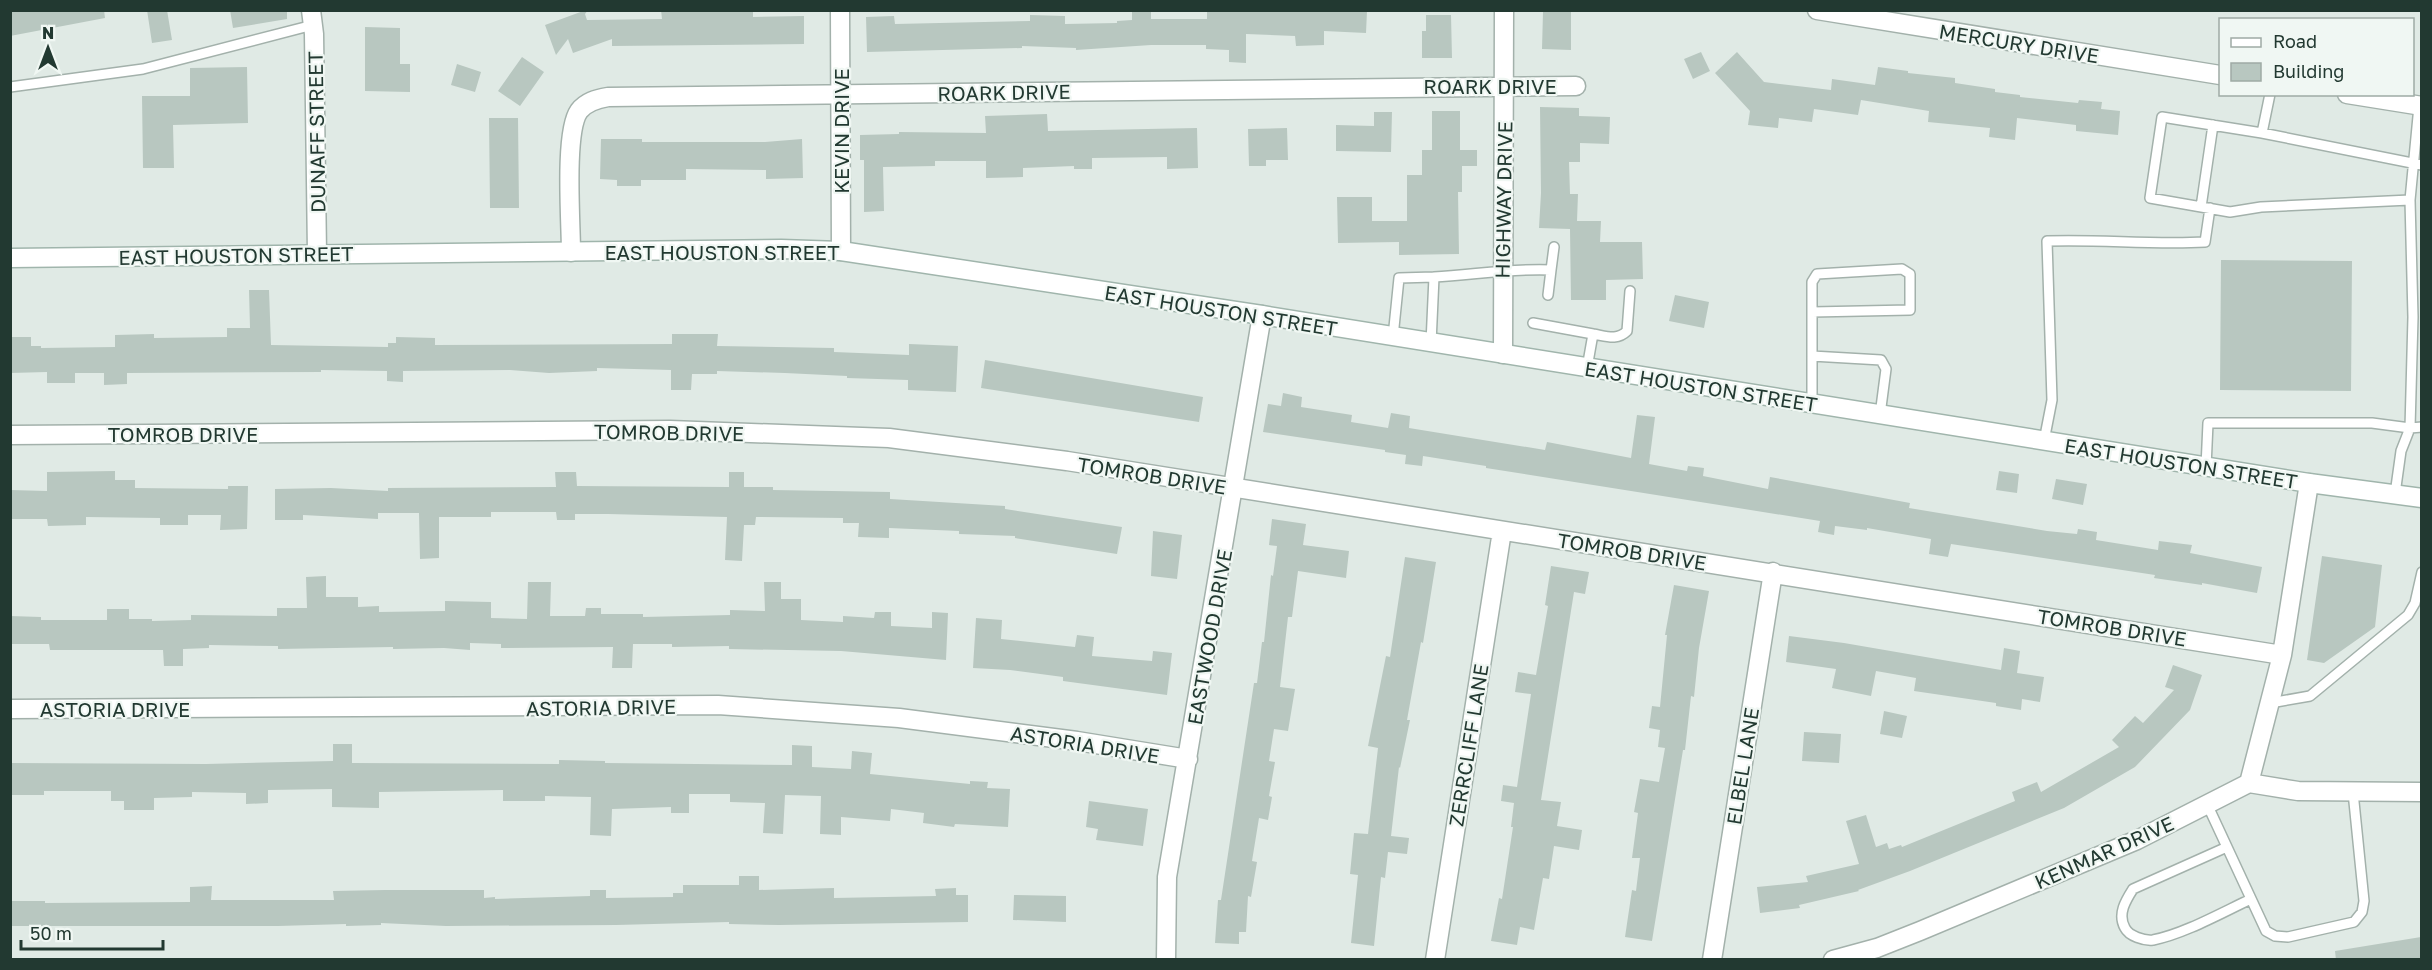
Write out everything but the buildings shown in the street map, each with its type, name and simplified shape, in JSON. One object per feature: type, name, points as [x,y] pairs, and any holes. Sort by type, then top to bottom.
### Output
[{"type":"street","name":"KEVIN DRIVE","points":[[840,10],[841,251]]},
{"type":"street","name":"HIGHWAY DRIVE","points":[[1503,354],[1504,10]]},
{"type":"street","name":"MERCURY DRIVE","points":[[1817,10],[2219,75]]},
{"type":"street","name":"DUNAFF STREET","points":[[312,18],[317,254]]},
{"type":"street","name":"ROARK DRIVE","points":[[571,252],[571,145],[574,122],[586,104],[608,97],[1504,85],[1576,86]]},
{"type":"street","points":[[2359,96],[2420,106]]},
{"type":"street","name":"EAST HOUSTON STREET","points":[[10,258],[782,249],[841,251],[1262,315],[2309,483],[2421,498]]},
{"type":"street","name":"EASTWOOD DRIVE","points":[[1166,960],[1167,876],[1262,315]]},
{"type":"street","name":"TOMROB DRIVE","points":[[10,435],[670,430],[889,438],[1067,461],[2282,655]]},
{"type":"street","points":[[2309,483],[2282,655],[2249,783],[2298,791],[2421,792]]},
{"type":"street","name":"ZERRCLIFF LANE","points":[[1435,960],[1502,531]]},
{"type":"street","name":"ELBEL LANE","points":[[1712,960],[1773,572]]},
{"type":"street","name":"ASTORIA DRIVE","points":[[10,709],[718,705],[899,718],[1077,741],[1188,759]]},
{"type":"street","name":"KENMAR DRIVE","points":[[1833,960],[1877,948],[1931,927],[2137,840],[2249,783]]},
{"type":"lane","points":[[10,87],[143,69],[312,18]]},
{"type":"lane","points":[[2262,134],[2270,96]]},
{"type":"lane","points":[[2395,494],[2401,451],[2410,428],[2417,283],[2410,200],[2417,165],[2420,106]]},
{"type":"lane","points":[[2410,200],[2261,207],[2230,212],[2150,198],[2162,117],[2417,165]]},
{"type":"lane","points":[[2044,441],[2052,400],[2047,241],[2162,244],[2205,242],[2213,125]]},
{"type":"lane","points":[[1548,295],[1554,247]]},
{"type":"lane","points":[[1393,337],[1399,278],[1502,273],[1526,268],[1551,270]]},
{"type":"lane","points":[[1812,312],[1910,310],[1910,274],[1902,269],[1817,274],[1812,282],[1812,312],[1812,404]]},
{"type":"lane","points":[[1431,343],[1434,277]]},
{"type":"lane","points":[[1533,323],[1614,338],[1622,336],[1627,332],[1630,291]]},
{"type":"lane","points":[[1587,368],[1593,334]]},
{"type":"lane","points":[[1812,356],[1881,360],[1886,369],[1880,415]]},
{"type":"lane","points":[[2206,466],[2208,423],[2372,423],[2410,428],[2421,427]]},
{"type":"lane","points":[[2270,704],[2310,696],[2408,615],[2415,603],[2421,572]]},
{"type":"lane","points":[[2207,804],[2266,931],[2276,936],[2288,937],[2354,922],[2362,912],[2364,901],[2353,792]]},
{"type":"lane","points":[[2227,847],[2133,889],[2125,901],[2121,915],[2125,928],[2135,937],[2151,940],[2193,926],[2251,899]]}]
